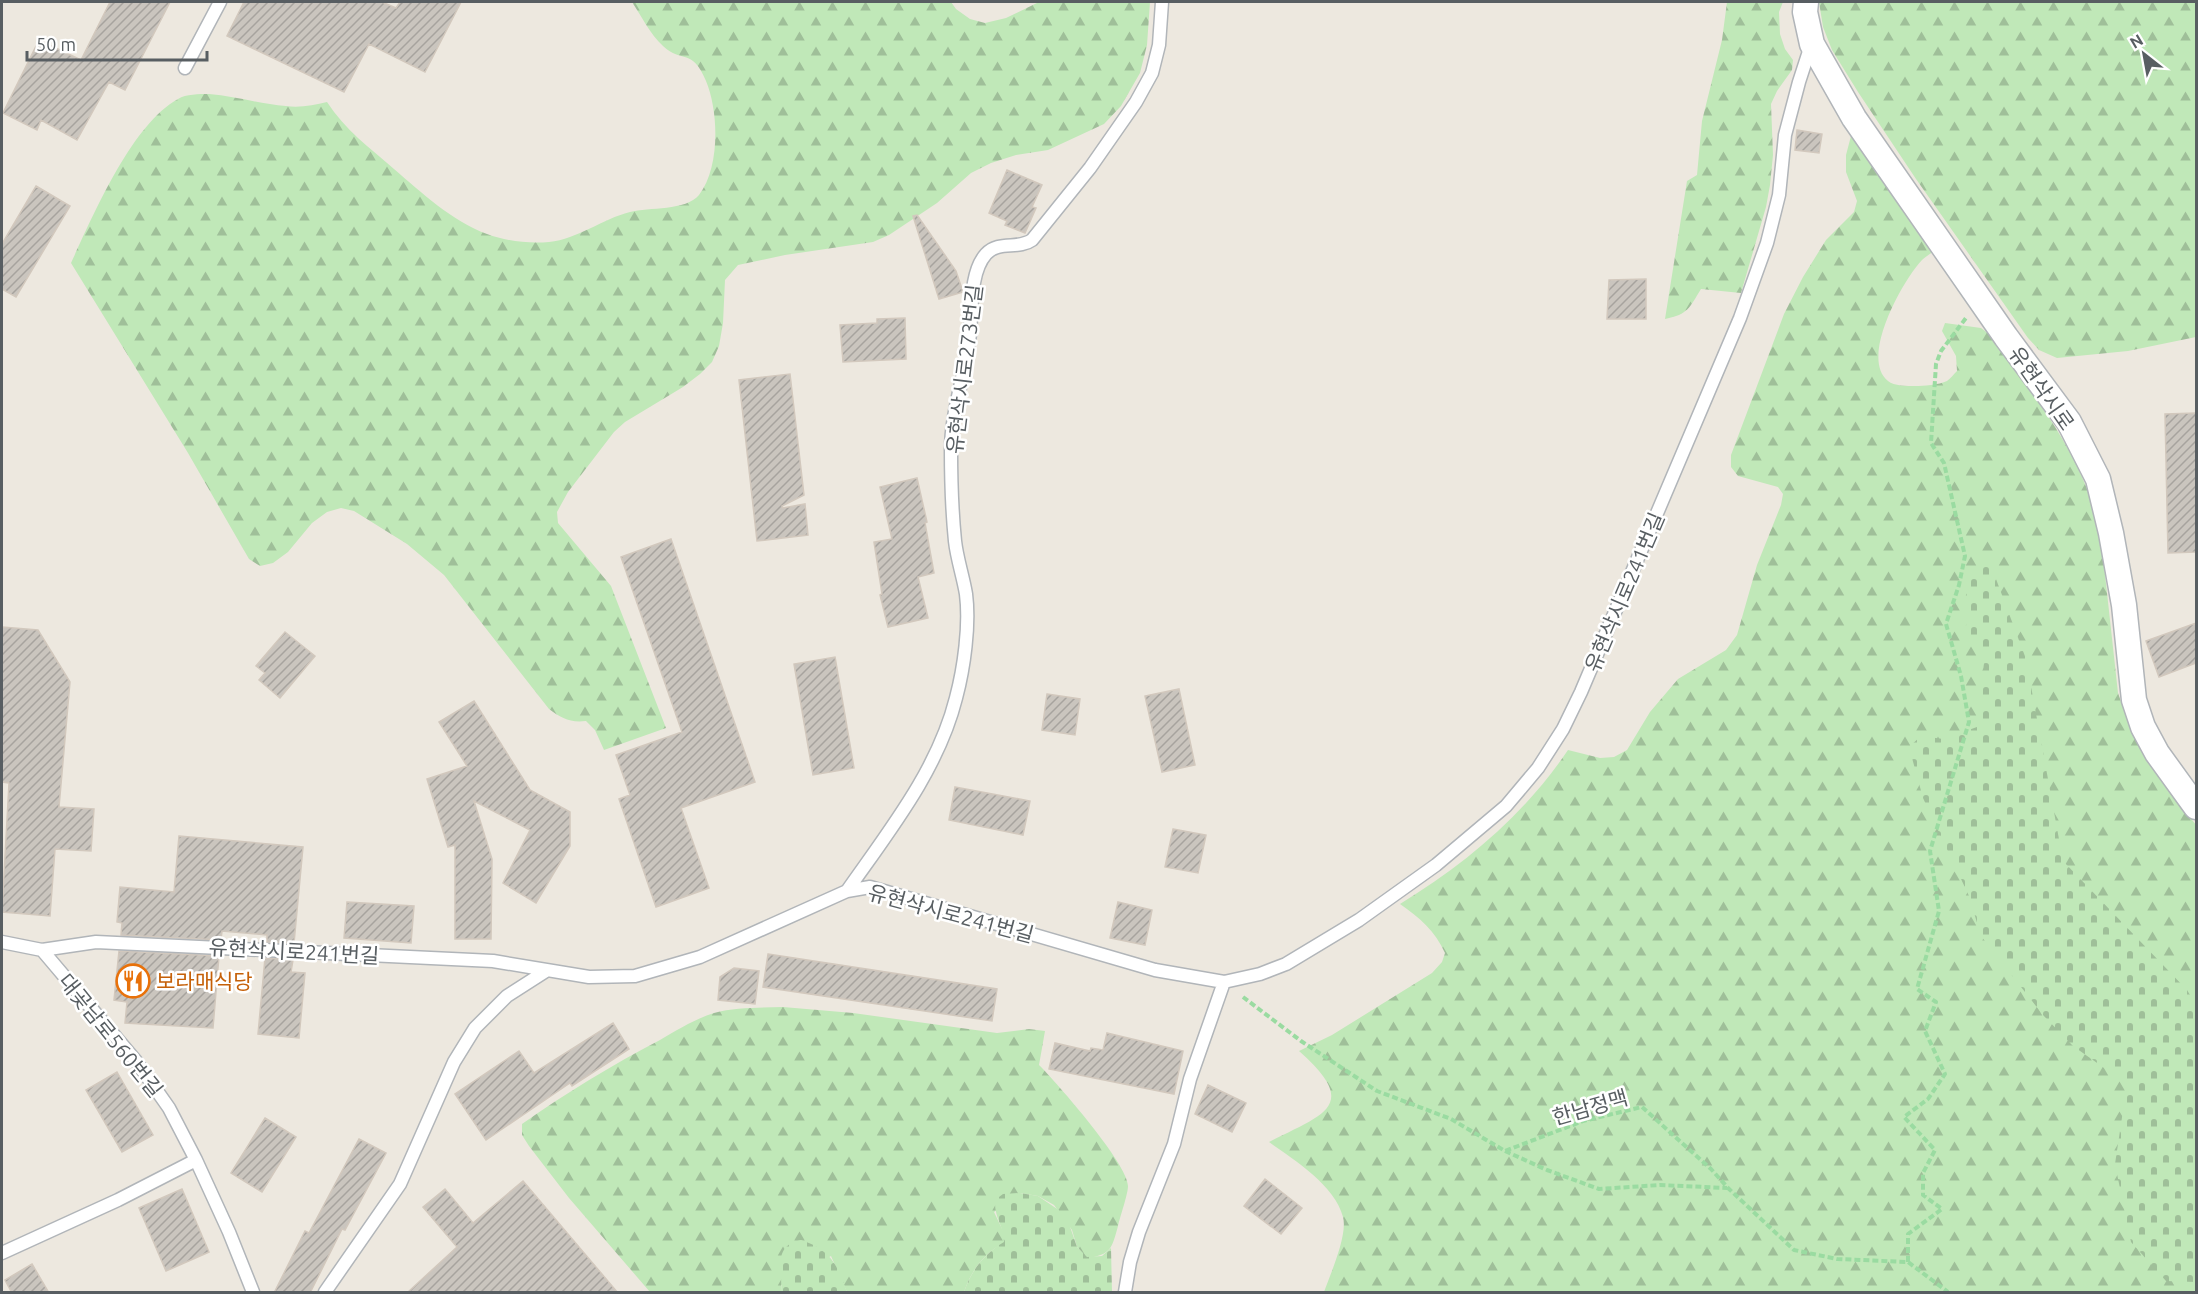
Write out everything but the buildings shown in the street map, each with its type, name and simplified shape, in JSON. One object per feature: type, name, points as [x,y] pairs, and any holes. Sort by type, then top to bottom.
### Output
[{"type":"street","name":"유현삭시로","points":[[1806,2],[1805,12],[1812,44],[1854,118],[2006,337],[2069,422],[2098,479],[2122,595],[2134,700],[2143,727],[2157,753],[2196,807]]},
{"type":"lane","points":[[185,68],[220,2]]},
{"type":"lane","name":"유현삭시로273번길","points":[[847,891],[905,807],[939,750],[956,698],[967,621],[966,596],[955,543],[951,447],[969,342],[977,273],[982,259],[988,252],[995,248],[1026,244],[1032,240],[1090,168],[1136,102],[1152,73],[1159,45],[1162,2]]},
{"type":"lane","name":"유현삭시로241번길","points":[[42,950],[96,942],[493,960],[589,977],[635,976],[700,957],[847,891],[870,887],[1155,970],[1224,982],[1260,974],[1286,964],[1359,920],[1436,865],[1506,806],[1538,768],[1563,729],[1674,478],[1740,318],[1767,243],[1779,195],[1785,135],[1812,44]]},
{"type":"lane","points":[[2,942],[42,950]]},
{"type":"lane","name":"대곶남로560번길","points":[[42,950],[136,1061],[169,1108],[229,1232],[253,1293]]},
{"type":"lane","points":[[325,1293],[400,1184],[454,1062],[475,1028],[507,996],[546,971]]},
{"type":"lane","points":[[1125,1293],[1138,1232],[1174,1144],[1190,1079],[1224,982]]},
{"type":"lane","points":[[2,1253],[118,1200],[196,1160]]},
{"type":"path","points":[[1948,1293],[1908,1262],[1908,1234],[1942,1209],[1923,1195],[1923,1173],[1935,1150],[1904,1118],[1928,1099],[1945,1074],[1925,1031],[1936,1002],[1917,989],[1939,911],[1930,851],[1969,722],[1961,676],[1946,624],[1959,585],[1965,556],[1944,463],[1931,443],[1936,364],[1941,351],[1981,299]]},
{"type":"path","points":[[1224,982],[1301,1041],[1377,1091],[1450,1119],[1505,1151],[1547,1170],[1599,1189],[1660,1185],[1728,1188]]},
{"type":"path","name":"한남정맥","points":[[1505,1151],[1583,1121],[1642,1107],[1711,1169],[1794,1250],[1837,1259],[1908,1262]]},
{"type":"green space","points":[[632,2],[951,2],[956,9],[970,19],[985,23],[1006,18],[1039,2],[1150,2],[1147,45],[1140,73],[1121,106],[1104,124],[1048,150],[1016,155],[991,163],[971,173],[937,203],[889,235],[873,242],[785,255],[738,265],[725,280],[723,323],[719,346],[712,362],[683,387],[625,422],[614,432],[568,492],[557,512],[558,523],[611,586],[666,728],[604,750],[595,730],[586,721],[566,719],[549,709],[444,575],[407,544],[354,511],[341,508],[327,512],[312,523],[288,552],[273,563],[260,566],[249,559],[188,453],[71,263],[102,197],[129,150],[161,112],[178,99],[193,95],[219,95],[291,107],[327,102],[358,138],[438,206],[474,228],[502,238],[534,243],[560,240],[630,212],[685,204],[699,195],[711,170],[715,124],[710,94],[701,70],[696,64],[663,46],[650,31]]},
{"type":"green space","points":[[1727,2],[1783,2],[1779,12],[1780,34],[1785,49],[1793,60],[1792,70],[1771,104],[1773,155],[1766,207],[1741,293],[1701,289],[1688,309],[1679,315],[1665,319],[1687,181],[1697,175],[1702,121],[1722,40]]},
{"type":"green space","points":[[1819,2],[2196,2],[2196,337],[2128,351],[2057,358],[2039,350],[2028,338],[1916,179],[1858,92],[1832,50],[1823,27]]},
{"type":"green space","points":[[1859,132],[1937,249],[1914,270],[1895,301],[1881,338],[1878,355],[1880,370],[1888,381],[1897,385],[1927,385],[1947,381],[1957,371],[1956,356],[1942,331],[1945,323],[1981,328],[1993,337],[2032,392],[2068,449],[2093,507],[2101,538],[2118,693],[2125,712],[2151,762],[2196,825],[2196,1292],[1324,1292],[1343,1234],[1343,1217],[1339,1205],[1332,1194],[1312,1174],[1269,1142],[1306,1124],[1328,1107],[1331,1097],[1328,1084],[1299,1051],[1332,1035],[1432,973],[1442,962],[1445,953],[1437,938],[1400,904],[1448,872],[1493,836],[1533,795],[1568,750],[1600,758],[1614,757],[1627,750],[1650,712],[1678,679],[1726,650],[1737,635],[1757,565],[1781,505],[1783,494],[1778,487],[1738,476],[1731,467],[1731,455],[1784,314],[1826,240],[1854,212],[1857,201],[1846,172],[1846,155],[1851,136]]},
{"type":"green space","points":[[1990,563],[2026,659],[2063,861],[2187,990],[2196,1005],[2196,1282],[2166,1281],[2131,1242],[2115,1164],[2127,1084],[2073,1046],[2043,1015],[1981,936],[1969,896],[1923,798],[1909,747],[1921,736],[1943,739],[1977,727],[1984,663],[1966,630],[1967,588],[1974,572]]},
{"type":"green space","points":[[783,1007],[853,1013],[997,1033],[1029,1029],[1045,1031],[1039,1065],[1105,1143],[1125,1175],[1128,1186],[1127,1194],[1112,1245],[1101,1255],[1087,1258],[1077,1247],[1072,1230],[1054,1205],[1038,1196],[1020,1193],[994,1212],[1004,1233],[1004,1243],[979,1263],[964,1292],[847,1292],[831,1256],[781,1285],[781,1292],[650,1292],[569,1198],[529,1146],[522,1135],[522,1124],[607,1069],[700,1018],[731,1010]]},
{"type":"green space","points":[[1020,1193],[1038,1196],[1066,1215],[1077,1247],[1087,1257],[1102,1256],[1111,1248],[1112,1292],[964,1292],[979,1264],[1004,1242],[995,1200],[1003,1194]]},
{"type":"green space","points":[[801,1240],[820,1249],[832,1259],[847,1292],[781,1292],[782,1253],[786,1247]]},
{"type":"place","name":"보라매식당","points":[[133,981]]}]
